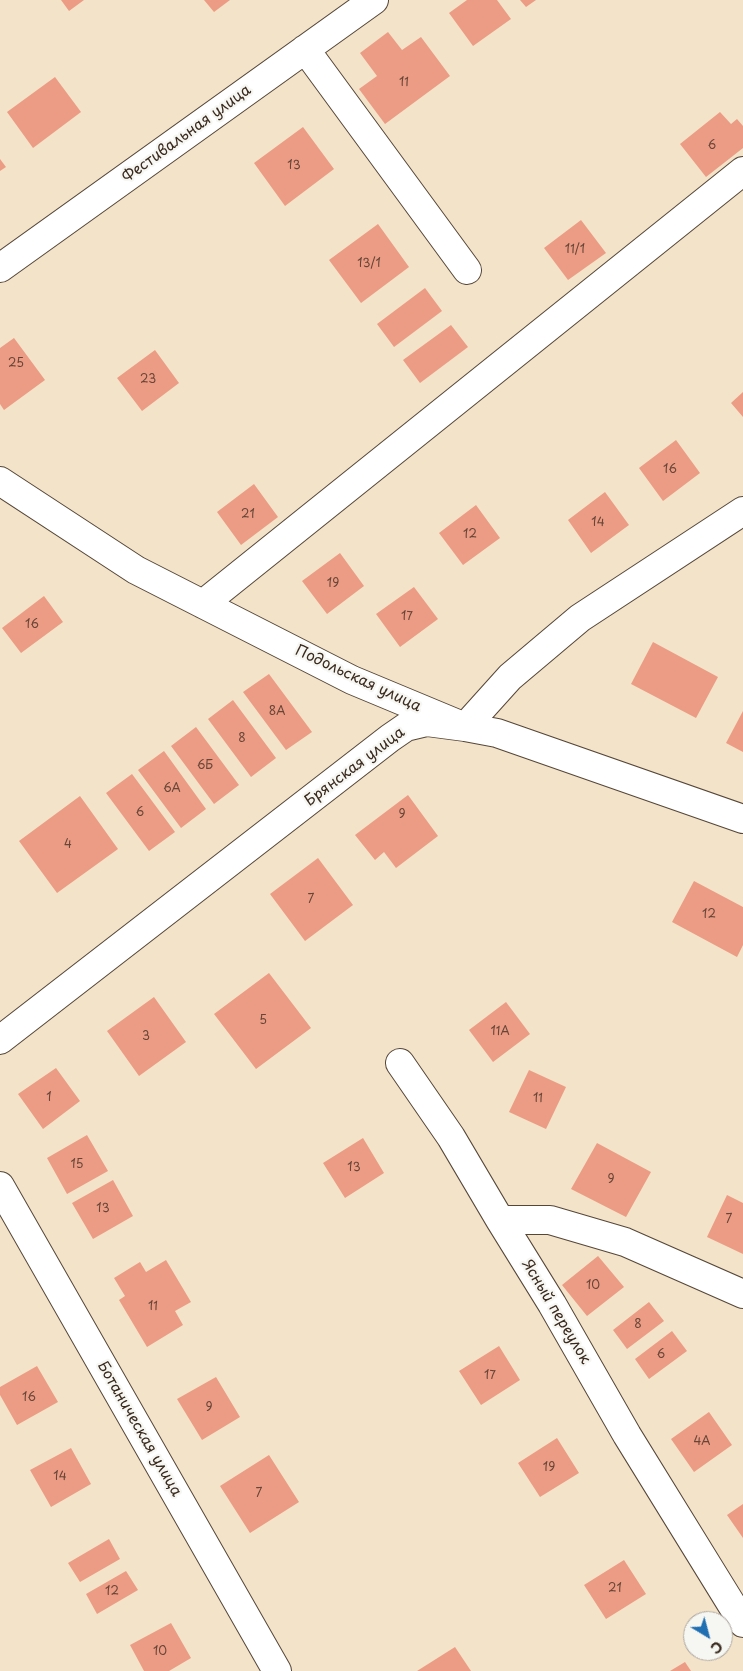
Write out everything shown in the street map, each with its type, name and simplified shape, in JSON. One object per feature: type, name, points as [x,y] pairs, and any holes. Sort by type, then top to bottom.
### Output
[{"type":"street","name":"Фестивальная улица","points":[[0,268],[374,0]]},
{"type":"street","points":[[305,50],[467,270]]},
{"type":"street","points":[[203,604],[743,171]]},
{"type":"street","name":"Подольская улица","points":[[0,481],[136,570],[352,680],[465,727],[497,733],[743,819]]},
{"type":"street","points":[[465,727],[510,677],[580,618],[743,511]]},
{"type":"street","name":"Брянская улица","points":[[0,1040],[406,727],[427,722],[465,727]]},
{"type":"street","name":"Ясный переулок","points":[[400,1063],[451,1137],[552,1304],[627,1435],[743,1623]]},
{"type":"street","name":"Ботаническая улица","points":[[0,1186],[277,1671]]},
{"type":"street","points":[[500,1220],[550,1220],[625,1242],[743,1294]]},
{"type":"building","points":[[61,0],[84,0],[69,11]]},
{"type":"building","points":[[204,0],[230,0],[214,12]]},
{"type":"building","points":[[467,0],[497,0],[511,19],[473,46],[449,13]]},
{"type":"building","points":[[520,0],[536,0],[526,7]]},
{"type":"building","points":[[388,32],[402,50],[421,37],[450,76],[385,124],[359,89],[377,76],[360,53]]},
{"type":"building","points":[[55,77],[81,112],[33,148],[7,112]]},
{"type":"building","points":[[720,112],[731,124],[737,119],[743,126],[743,148],[706,177],[680,144]]},
{"type":"building","points":[[303,127],[334,169],[285,206],[254,163]]},
{"type":"building","points":[[0,159],[6,167],[0,171]]},
{"type":"building","points":[[581,220],[606,253],[568,280],[544,248]]},
{"type":"building","points":[[378,224],[409,267],[361,303],[329,260]]},
{"type":"building","points":[[425,288],[442,311],[394,347],[377,324]]},
{"type":"building","points":[[451,325],[468,347],[420,383],[403,360]]},
{"type":"building","points":[[14,338],[45,380],[4,410],[0,404],[0,348]]},
{"type":"building","points":[[155,350],[179,383],[142,411],[117,378]]},
{"type":"building","points":[[743,392],[743,417],[731,403]]},
{"type":"building","points":[[676,440],[700,473],[663,501],[639,468]]},
{"type":"building","points":[[254,484],[278,517],[241,545],[217,512]]},
{"type":"building","points":[[605,492],[629,525],[591,553],[568,520]]},
{"type":"building","points":[[476,505],[500,538],[463,565],[439,533]]},
{"type":"building","points":[[340,553],[364,586],[327,614],[302,581]]},
{"type":"building","points":[[414,587],[438,619],[400,647],[376,614]]},
{"type":"building","points":[[44,596],[63,622],[21,653],[2,628]]},
{"type":"building","points":[[653,642],[718,677],[696,718],[631,684]]},
{"type":"building","points":[[269,674],[312,732],[286,750],[243,692]]},
{"type":"building","points":[[233,700],[276,758],[251,777],[208,719]]},
{"type":"building","points":[[743,711],[743,752],[726,743]]},
{"type":"building","points":[[196,727],[239,785],[214,804],[171,746]]},
{"type":"building","points":[[164,751],[206,809],[181,828],[138,770]]},
{"type":"building","points":[[132,774],[175,832],[149,851],[106,793]]},
{"type":"building","points":[[408,795],[438,836],[396,868],[384,852],[375,860],[355,835]]},
{"type":"building","points":[[80,796],[118,849],[57,893],[19,841]]},
{"type":"building","points":[[318,858],[353,905],[305,941],[270,894]]},
{"type":"building","points":[[694,881],[743,907],[743,945],[737,957],[672,922]]},
{"type":"building","points":[[269,973],[311,1028],[256,1069],[214,1014]]},
{"type":"building","points":[[154,997],[186,1042],[139,1076],[107,1031]]},
{"type":"building","points":[[506,1002],[530,1034],[493,1062],[469,1030]]},
{"type":"building","points":[[56,1068],[80,1101],[43,1129],[18,1094]]},
{"type":"building","points":[[529,1070],[566,1087],[546,1129],[509,1112]]},
{"type":"building","points":[[87,1135],[108,1171],[67,1194],[47,1158]]},
{"type":"building","points":[[363,1138],[384,1173],[345,1198],[323,1163]]},
{"type":"building","points":[[597,1143],[651,1172],[626,1217],[571,1189]]},
{"type":"building","points":[[113,1180],[133,1216],[93,1239],[72,1203]]},
{"type":"building","points":[[727,1195],[743,1203],[743,1254],[707,1237]]},
{"type":"building","points":[[598,1256],[624,1287],[587,1316],[562,1285]]},
{"type":"building","points":[[166,1260],[191,1302],[175,1311],[183,1325],[147,1347],[119,1300],[125,1296],[114,1278],[140,1262],[146,1272]]},
{"type":"building","points":[[649,1302],[664,1321],[627,1349],[613,1330]]},
{"type":"building","points":[[672,1331],[687,1351],[649,1379],[635,1359]]},
{"type":"building","points":[[499,1346],[520,1380],[481,1405],[459,1371]]},
{"type":"building","points":[[37,1366],[58,1402],[17,1425],[0,1395],[0,1387]]},
{"type":"building","points":[[216,1377],[240,1417],[202,1440],[177,1399]]},
{"type":"building","points":[[709,1412],[732,1445],[694,1472],[671,1439]]},
{"type":"building","points":[[557,1438],[579,1473],[540,1497],[518,1463]]},
{"type":"building","points":[[71,1448],[91,1484],[51,1507],[30,1470]]},
{"type":"building","points":[[269,1455],[299,1502],[250,1533],[220,1486]]},
{"type":"building","points":[[743,1504],[743,1538],[727,1515]]},
{"type":"building","points":[[109,1539],[120,1559],[80,1582],[68,1563]]},
{"type":"building","points":[[624,1560],[646,1594],[606,1619],[584,1585]]},
{"type":"building","points":[[126,1571],[138,1590],[97,1614],[86,1594]]},
{"type":"building","points":[[171,1623],[191,1658],[169,1671],[144,1671],[130,1645]]},
{"type":"building","points":[[455,1647],[471,1671],[417,1671]]},
{"type":"building","points":[[685,1662],[691,1671],[670,1671]]}]
